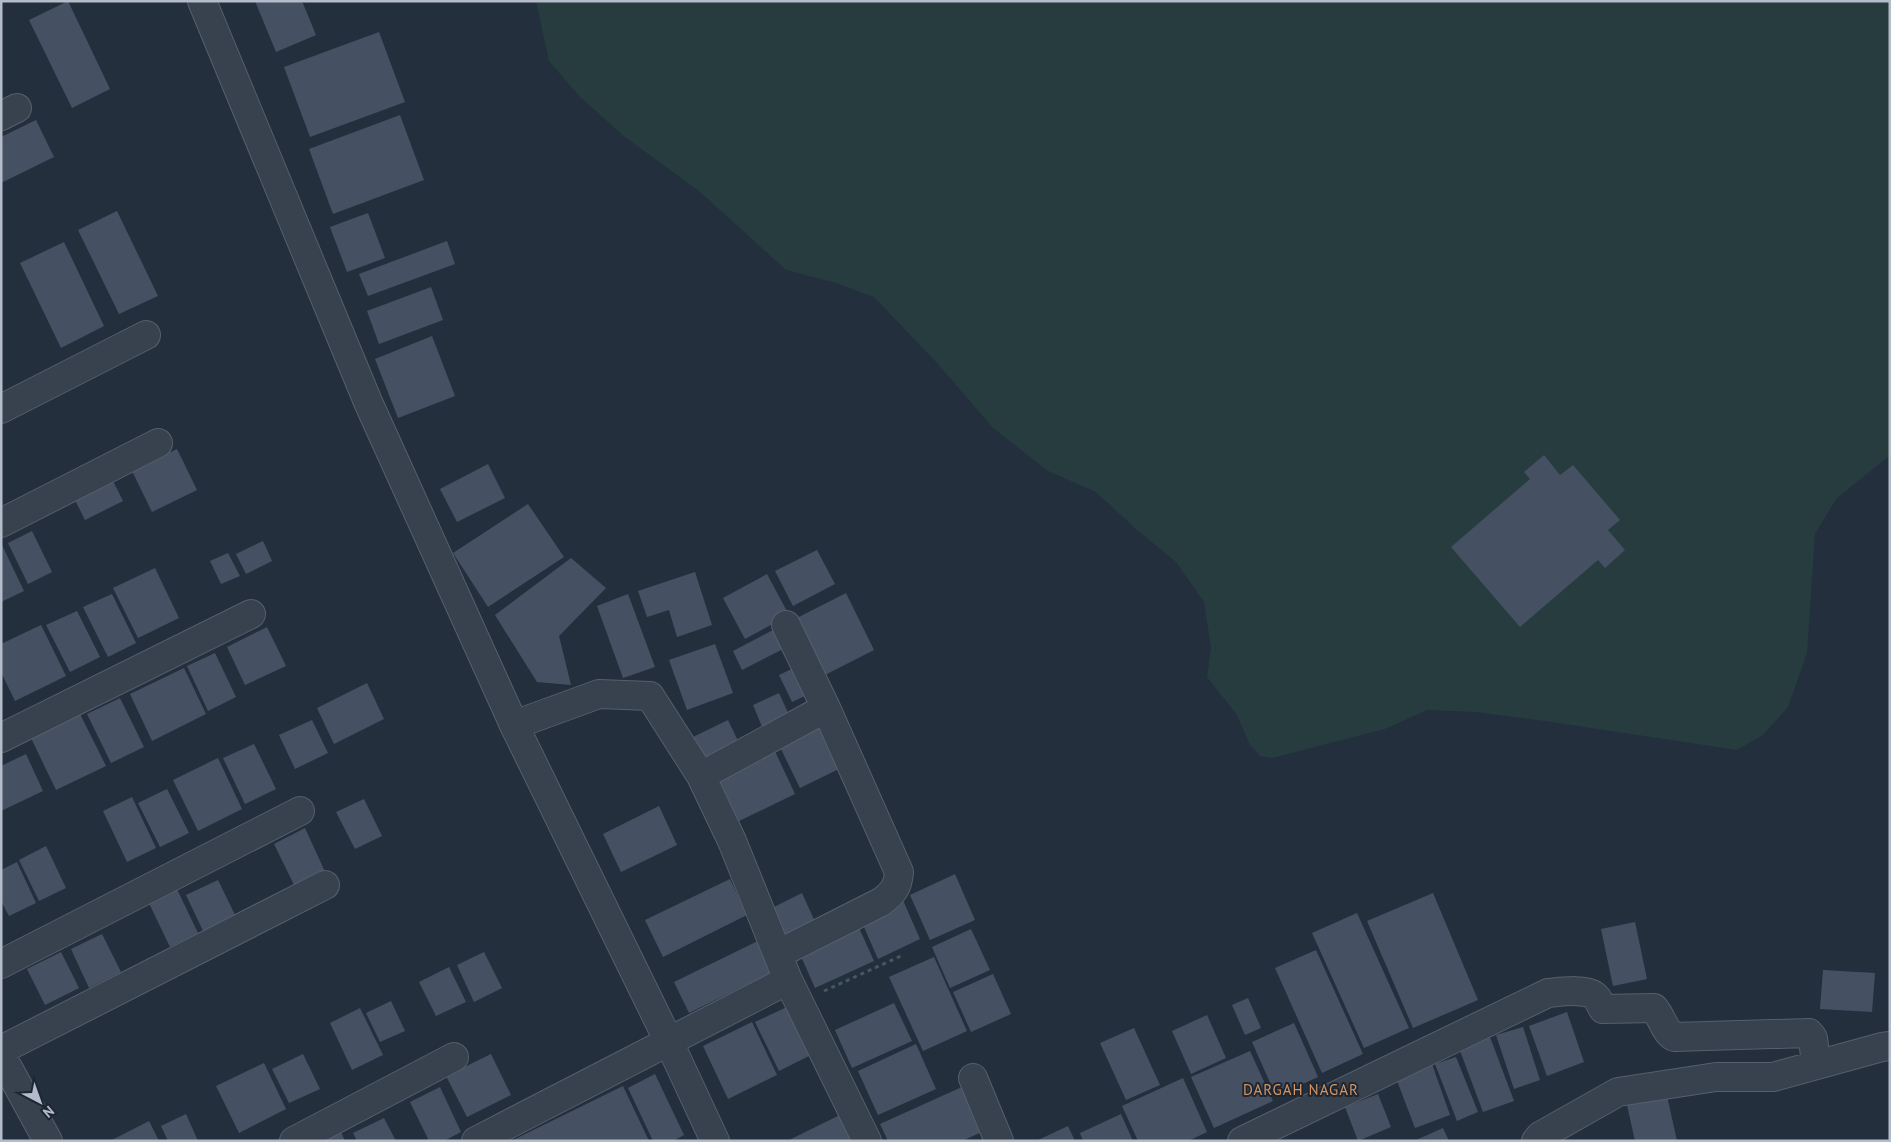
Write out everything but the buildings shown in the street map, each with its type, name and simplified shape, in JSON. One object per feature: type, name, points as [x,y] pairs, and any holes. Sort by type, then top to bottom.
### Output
[{"type":"street","points":[[202,1],[368,402],[514,725],[669,1042],[715,1141]]},
{"type":"street","points":[[1,409],[146,335]]},
{"type":"street","points":[[1,523],[158,443]]},
{"type":"street","points":[[1,738],[251,614]]},
{"type":"street","points":[[778,954],[881,902],[893,893],[898,884],[899,872],[826,708],[786,625]]},
{"type":"street","points":[[514,725],[599,694],[650,696],[701,776],[732,840],[794,992],[867,1141]]},
{"type":"street","points":[[701,776],[826,708]]},
{"type":"street","points":[[1,964],[300,810]]},
{"type":"street","points":[[1,1050],[325,885]]},
{"type":"street","points":[[1242,1141],[1548,993],[1568,991],[1591,993],[1597,998],[1604,1009],[1654,1008],[1660,1014],[1667,1032],[1674,1037],[1809,1033],[1813,1038],[1816,1065]]},
{"type":"street","points":[[476,1141],[669,1042],[794,992]]},
{"type":"street","points":[[1536,1141],[1540,1136],[1618,1092],[1716,1077],[1773,1077],[1890,1046]]},
{"type":"street","points":[[1,1055],[48,1141]]},
{"type":"street","points":[[294,1141],[454,1057]]},
{"type":"street","points":[[973,1078],[1000,1141]]},
{"type":"path","points":[[794,992],[901,956]]},
{"type":"green space","points":[[536,1],[1890,1],[1890,455],[1836,499],[1815,534],[1807,653],[1788,707],[1763,735],[1737,750],[1476,712],[1427,710],[1385,729],[1272,758],[1260,756],[1250,745],[1237,715],[1207,677],[1211,648],[1204,602],[1176,562],[1137,530],[1096,492],[1048,471],[993,428],[937,363],[874,297],[836,283],[786,270],[699,191],[625,137],[579,96],[549,61]]},
{"type":"district","name":"DARGAH NAGAR","points":[[1301,1090]]}]
